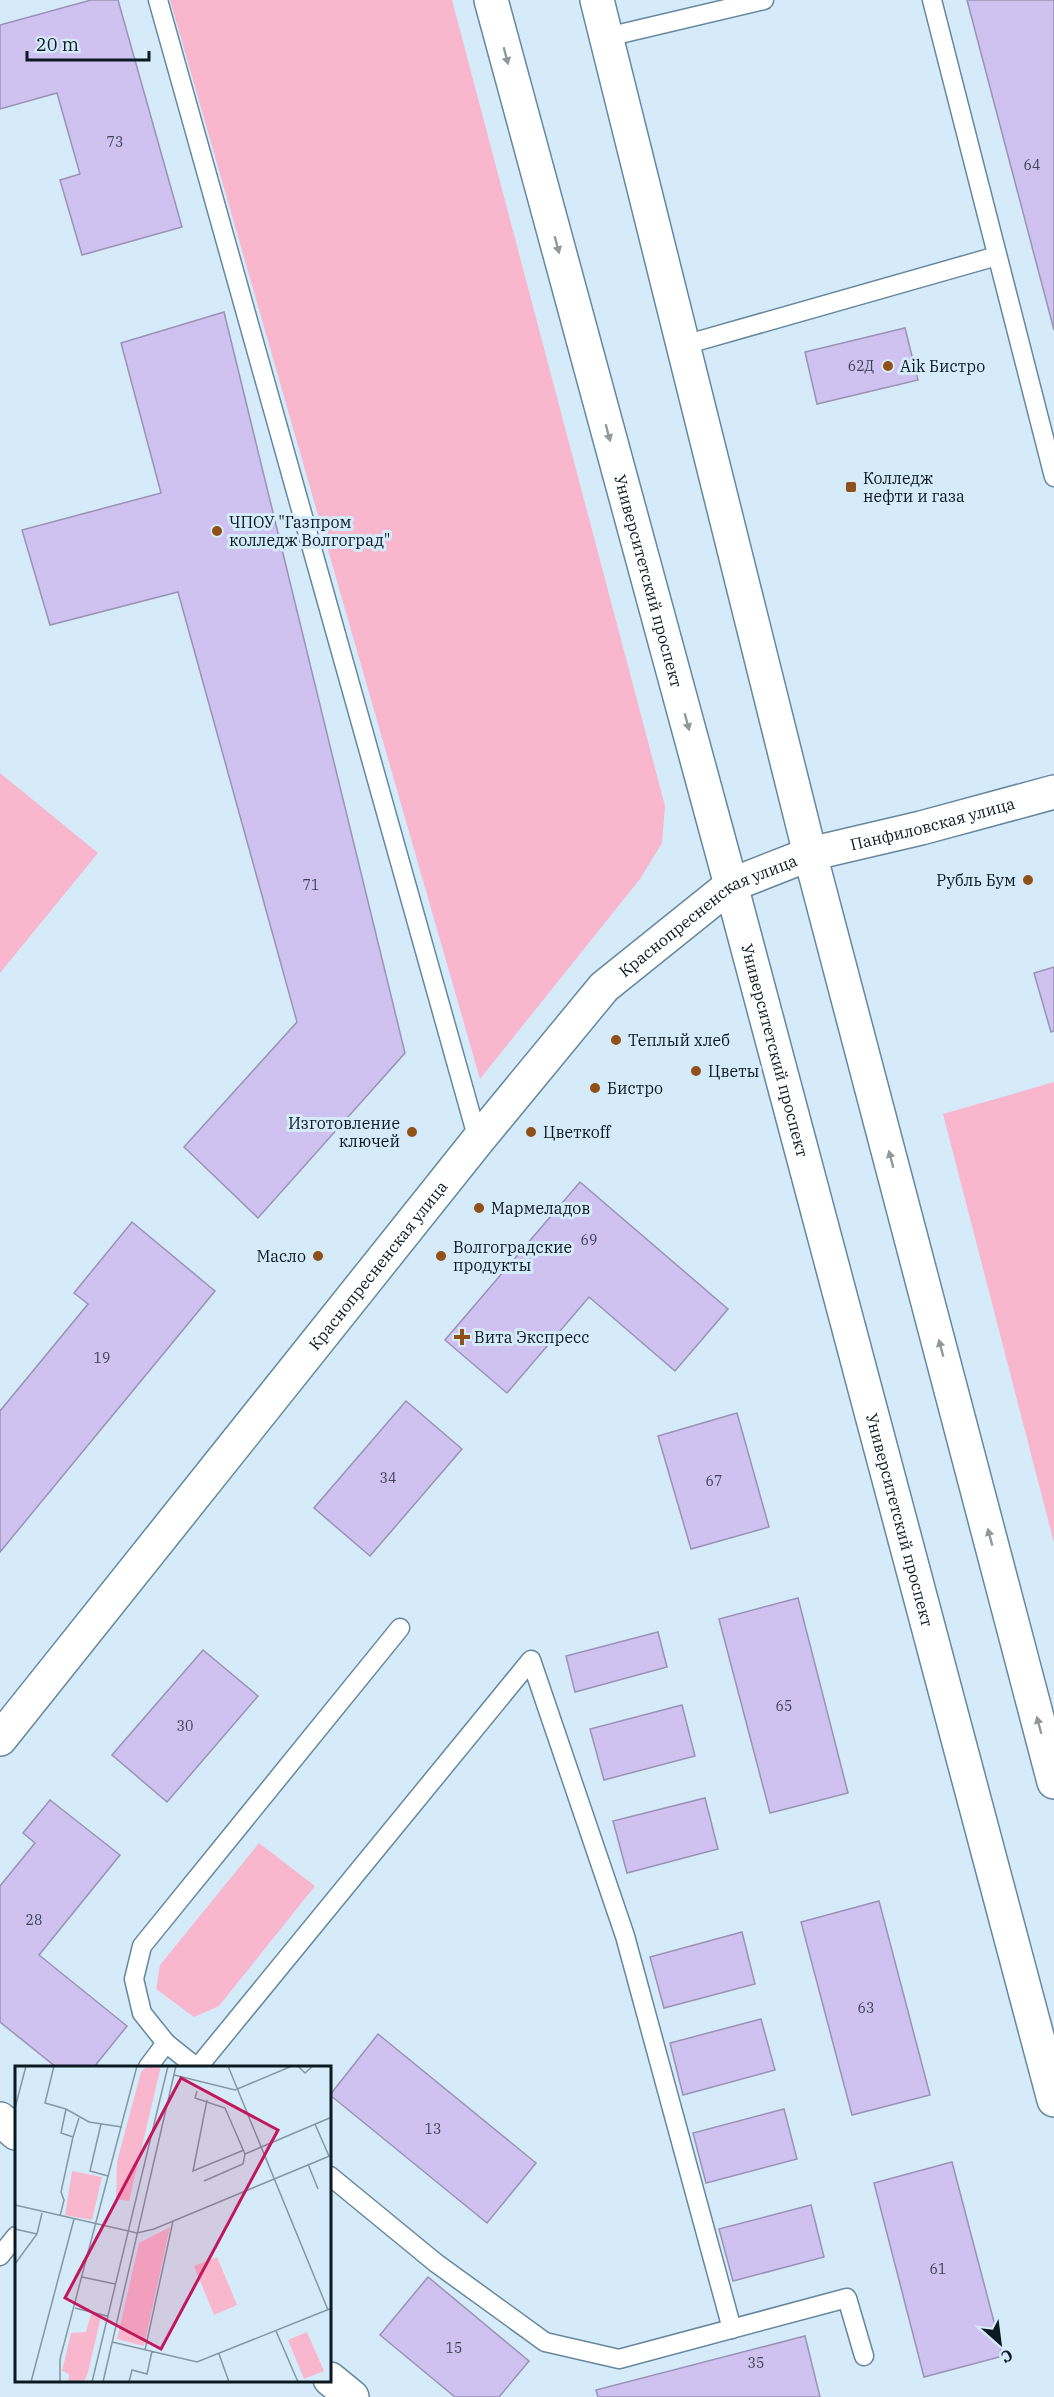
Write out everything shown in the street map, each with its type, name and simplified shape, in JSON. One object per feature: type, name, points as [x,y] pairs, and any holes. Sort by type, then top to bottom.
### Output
[{"type":"main road","name":"Университетский проспект","points":[[491,0],[731,885],[1054,2100]]},
{"type":"main road","points":[[597,0],[810,854],[1054,1782]]},
{"type":"main road","name":"Панфиловская улица","points":[[810,854],[921,828],[1054,792]]},
{"type":"main road","name":"Краснопресненская улица","points":[[0,1739],[478,1140],[604,987],[731,885],[810,854]]},
{"type":"main road","points":[[0,2119],[15,2132]]},
{"type":"main road","points":[[332,2381],[352,2397]]},
{"type":"lane","points":[[158,0],[478,1140]]},
{"type":"lane","points":[[607,37],[764,0]]},
{"type":"lane","points":[[932,0],[1054,477]]},
{"type":"lane","points":[[684,345],[998,256]]},
{"type":"lane","points":[[196,2066],[166,2043],[142,2013],[134,1979],[142,1946],[400,1628]]},
{"type":"lane","points":[[198,2066],[531,1659],[625,1936],[732,2329]]},
{"type":"lane","points":[[149,2066],[166,2043]]},
{"type":"lane","points":[[332,2178],[436,2263],[544,2342],[619,2359],[848,2298],[864,2356]]},
{"type":"lane","points":[[0,2256],[15,2237]]},
{"type":"shaded area","points":[[170,0],[452,0],[665,806],[662,843],[640,879],[480,1079]]},
{"type":"shaded area","points":[[0,773],[98,853],[0,973]]},
{"type":"shaded area","points":[[1054,1082],[1054,1543],[943,1114]]},
{"type":"shaded area","points":[[259,1843],[315,1886],[219,2006],[194,2017],[156,1989],[160,1965]]},
{"type":"building","points":[[91,0],[118,0],[182,227],[82,255],[60,180],[80,174],[57,93],[0,109],[0,25]]},
{"type":"building","points":[[967,0],[1054,0],[1054,330]]},
{"type":"building","name":"ЧПОУ \"Газпром колледж Волгоград\"","points":[[224,312],[405,1053],[258,1218],[184,1147],[297,1022],[178,592],[50,625],[22,530],[161,493],[121,343]]},
{"type":"building","points":[[905,328],[918,380],[817,404],[805,352]]},
{"type":"building","points":[[1054,967],[1054,1031],[1051,1032],[1034,973]]},
{"type":"building","points":[[580,1182],[728,1309],[675,1371],[589,1297],[507,1393],[445,1340]]},
{"type":"building","points":[[132,1222],[215,1291],[0,1552],[0,1411],[88,1304],[74,1293]]},
{"type":"building","points":[[406,1401],[462,1449],[370,1556],[314,1508]]},
{"type":"building","points":[[737,1413],[769,1527],[691,1549],[658,1436]]},
{"type":"building","points":[[798,1598],[848,1793],[770,1813],[719,1619]]},
{"type":"building","points":[[658,1632],[667,1667],[575,1692],[566,1656]]},
{"type":"building","points":[[203,1650],[258,1696],[167,1802],[112,1755]]},
{"type":"building","points":[[682,1705],[695,1756],[604,1780],[590,1729]]},
{"type":"building","points":[[705,1798],[718,1849],[627,1873],[613,1821]]},
{"type":"building","points":[[50,1800],[120,1855],[39,1955],[127,2026],[95,2066],[55,2066],[0,2022],[0,1886],[35,1843],[23,1833]]},
{"type":"building","points":[[879,1901],[930,2095],[852,2115],[801,1922]]},
{"type":"building","points":[[742,1932],[755,1984],[664,2008],[650,1957]]},
{"type":"building","points":[[761,2019],[775,2070],[683,2095],[670,2043]]},
{"type":"building","points":[[378,2034],[536,2163],[487,2223],[332,2097],[332,2092]]},
{"type":"building","points":[[784,2109],[797,2159],[706,2183],[693,2133]]},
{"type":"building","points":[[952,2162],[1003,2356],[924,2377],[874,2183]]},
{"type":"building","points":[[811,2205],[824,2257],[733,2281],[719,2229]]},
{"type":"building","points":[[428,2277],[529,2361],[499,2397],[455,2397],[380,2335]]},
{"type":"building","points":[[805,2336],[820,2397],[598,2397],[596,2390]]},
{"type":"place","name":"Aik Бистро","points":[[888,366]]},
{"type":"place","name":"Колледж нефти и газа","points":[[851,487]]},
{"type":"place","name":"ЧПОУ \"Газпром колледж Волгоград\"","points":[[217,531]]},
{"type":"place","name":"Рубль Бум","points":[[1028,880]]},
{"type":"place","name":"Теплый хлеб","points":[[616,1040]]},
{"type":"place","name":"Цветы","points":[[696,1071]]},
{"type":"place","name":"Бистро","points":[[595,1088]]},
{"type":"place","name":"Изготовление ключей","points":[[412,1132]]},
{"type":"place","name":"Цветкоff","points":[[531,1132]]},
{"type":"place","name":"Мармеладов","points":[[479,1208]]},
{"type":"place","name":"Масло","points":[[318,1256]]},
{"type":"place","name":"Волгоградские продукты","points":[[441,1256]]},
{"type":"place","name":"Вита Экспресс","points":[[462,1337]]}]
